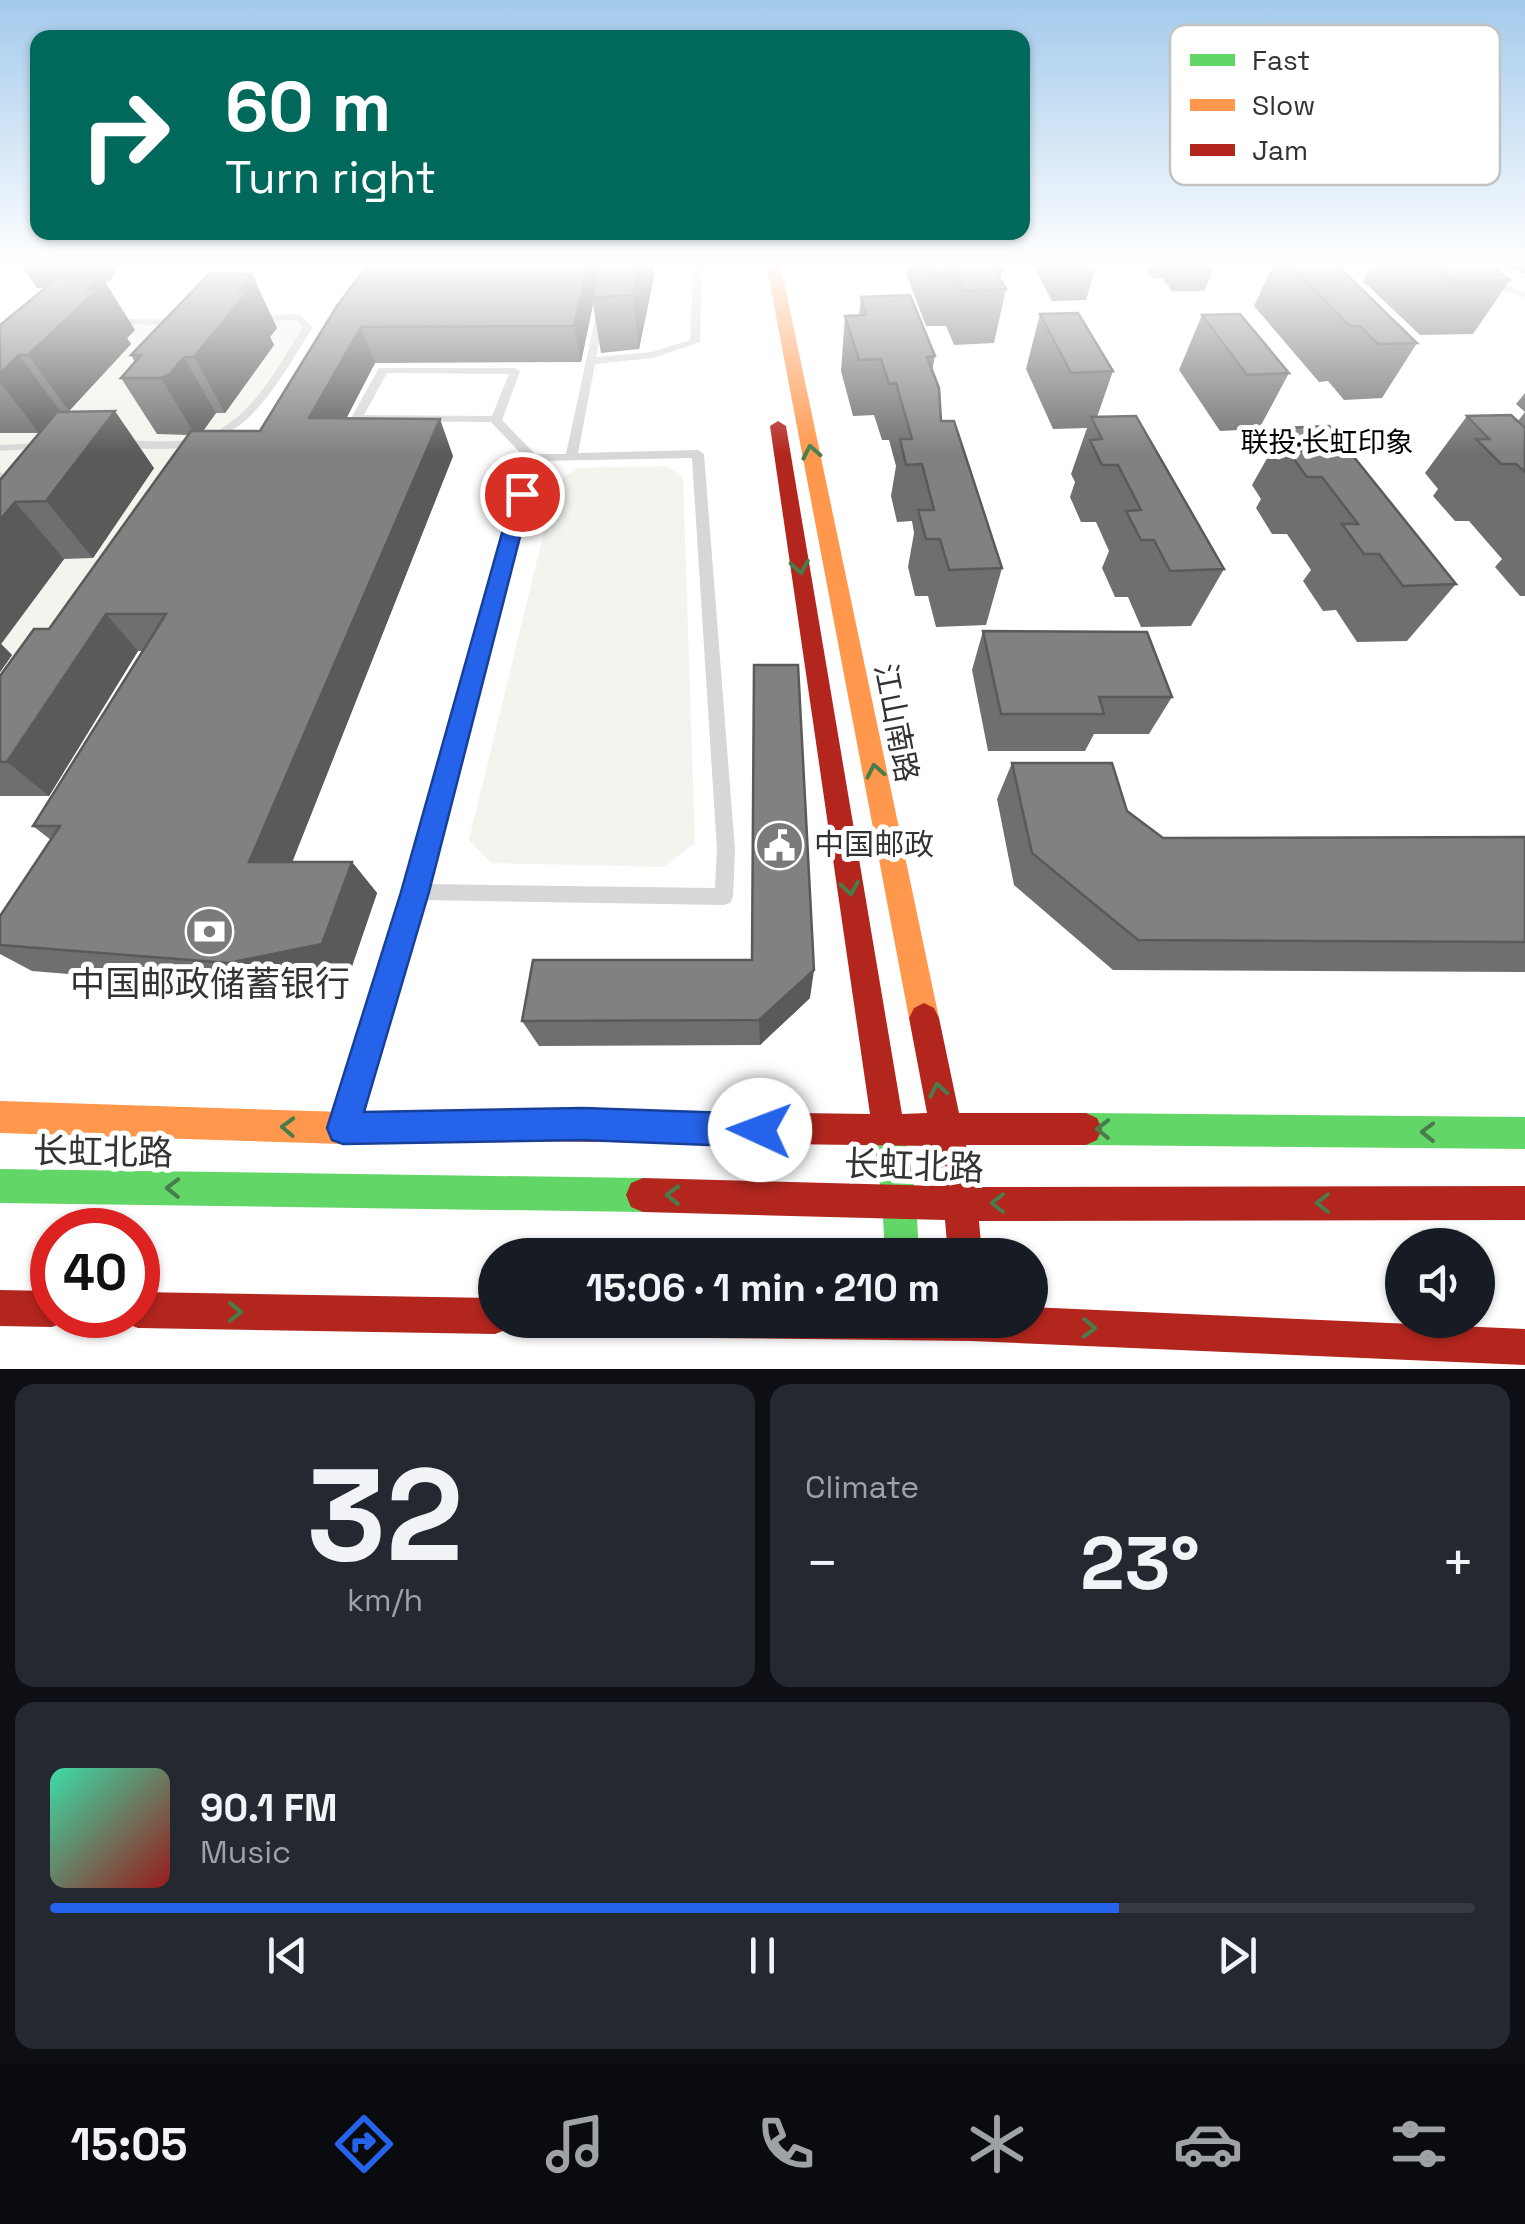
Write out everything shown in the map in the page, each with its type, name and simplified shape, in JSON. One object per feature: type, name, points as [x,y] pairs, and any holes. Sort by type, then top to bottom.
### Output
[{"type":"main road","points":[[763,327],[765,342]]},
{"type":"main road","name":"江山南路","points":[[787,327],[961,1204],[964,1238]]},
{"type":"main road","points":[[774,400],[899,1199],[901,1238]]},
{"type":"main road","points":[[0,1117],[343,1128],[583,1124],[760,1130],[1525,1133]]},
{"type":"main road","name":"长虹北路","points":[[0,1186],[899,1199],[961,1204],[1525,1203]]},
{"type":"main road","points":[[0,1308],[30,1309]]},
{"type":"main road","points":[[160,1310],[478,1316]]},
{"type":"main road","points":[[1048,1325],[1525,1347]]},
{"type":"main road","points":[[970,1338],[970,1354]]},
{"type":"lane","points":[[108,444],[196,442],[224,432],[246,415],[308,327]]},
{"type":"lane","points":[[571,457],[597,327]]},
{"type":"lane","points":[[590,361],[653,356],[695,342],[695,327]]},
{"type":"lane","points":[[415,892],[724,896],[726,850],[698,454],[532,458],[497,419],[356,418],[383,370],[515,371],[497,419]]},
{"type":"lane","points":[[0,448],[54,446]]},
{"type":"lane","points":[[343,1128],[415,892],[532,458]]},
{"type":"shaded area","points":[[0,327],[308,327],[262,397],[224,432],[0,721]]},
{"type":"shaded area","points":[[666,466],[683,477],[695,843],[663,867],[491,863],[469,840],[556,482],[579,468]]},
{"type":"building","points":[[0,327],[58,327],[28,355],[19,355],[0,373]]},
{"type":"building","points":[[158,327],[219,327],[194,357],[184,357],[170,374],[161,378],[121,378],[141,355],[131,355]]},
{"type":"building","points":[[324,327],[385,327],[361,327],[309,418],[440,419],[249,862],[352,862],[322,944],[228,963],[0,945],[0,916],[60,826],[33,826],[166,614],[106,614],[7,762],[0,762],[0,676],[34,629],[49,629],[191,431],[260,431]]},
{"type":"building","points":[[848,327],[923,327],[935,356],[927,357],[939,388],[941,421],[954,421],[1002,568],[949,570],[940,539],[926,539],[918,510],[934,510],[922,464],[906,465],[900,439],[912,439],[896,383],[889,384],[881,359],[859,360]]},
{"type":"building","points":[[1047,327],[1086,327],[1113,371],[1071,373]]},
{"type":"building","points":[[1211,327],[1251,327],[1289,373],[1247,375]]},
{"type":"building","points":[[1361,327],[1400,327],[1417,343],[1378,344]]},
{"type":"building","points":[[115,411],[46,501],[15,502],[0,520],[0,480],[57,412]]},
{"type":"building","points":[[1511,415],[1525,428],[1525,472],[1516,464],[1501,464],[1476,439],[1489,439],[1467,416]]},
{"type":"building","points":[[1136,416],[1224,569],[1170,571],[1154,540],[1141,540],[1126,511],[1141,510],[1118,465],[1102,465],[1090,440],[1102,439],[1091,417]]},
{"type":"building","points":[[1329,426],[1456,584],[1403,586],[1379,554],[1364,554],[1342,524],[1358,524],[1322,477],[1307,477],[1288,451],[1301,451],[1284,428]]},
{"type":"building","points":[[983,631],[1147,632],[1172,697],[1099,697],[1104,714],[1001,714]]},
{"type":"building","name":"中国邮政","points":[[754,665],[798,665],[814,970],[759,1020],[522,1021],[533,960],[752,960]]},
{"type":"building","points":[[1012,763],[1112,763],[1127,811],[1163,838],[1525,837],[1525,942],[1138,940],[1032,853]]},
{"type":"traffic: fast","points":[[887,1121],[901,1238]]},
{"type":"traffic: fast","points":[[1086,1129],[1525,1133]]},
{"type":"traffic: fast","points":[[0,1186],[643,1195]]},
{"type":"traffic: slow","points":[[786,327],[924,1018]]},
{"type":"traffic: slow","points":[[0,1117],[343,1128],[533,1125]]},
{"type":"traffic: jam","points":[[778,426],[887,1121]]},
{"type":"traffic: jam","points":[[924,1018],[961,1204],[964,1238]]},
{"type":"traffic: jam","points":[[533,1125],[760,1130],[1086,1129]]},
{"type":"traffic: jam","points":[[643,1195],[899,1199],[961,1204],[1525,1203]]},
{"type":"traffic: jam","points":[[0,1308],[30,1309]]},
{"type":"traffic: jam","points":[[160,1310],[478,1316]]},
{"type":"traffic: jam","points":[[1048,1326],[1525,1347]]},
{"type":"place","name":"中国邮政","points":[[779,845]]},
{"type":"place","name":"中国邮政储蓄银行","points":[[210,932]]},
{"type":"district","name":"联投·长虹印象","points":[[1327,442]]},
{"type":"route","points":[[522,494],[415,892],[343,1128],[583,1124],[760,1130]]}]
